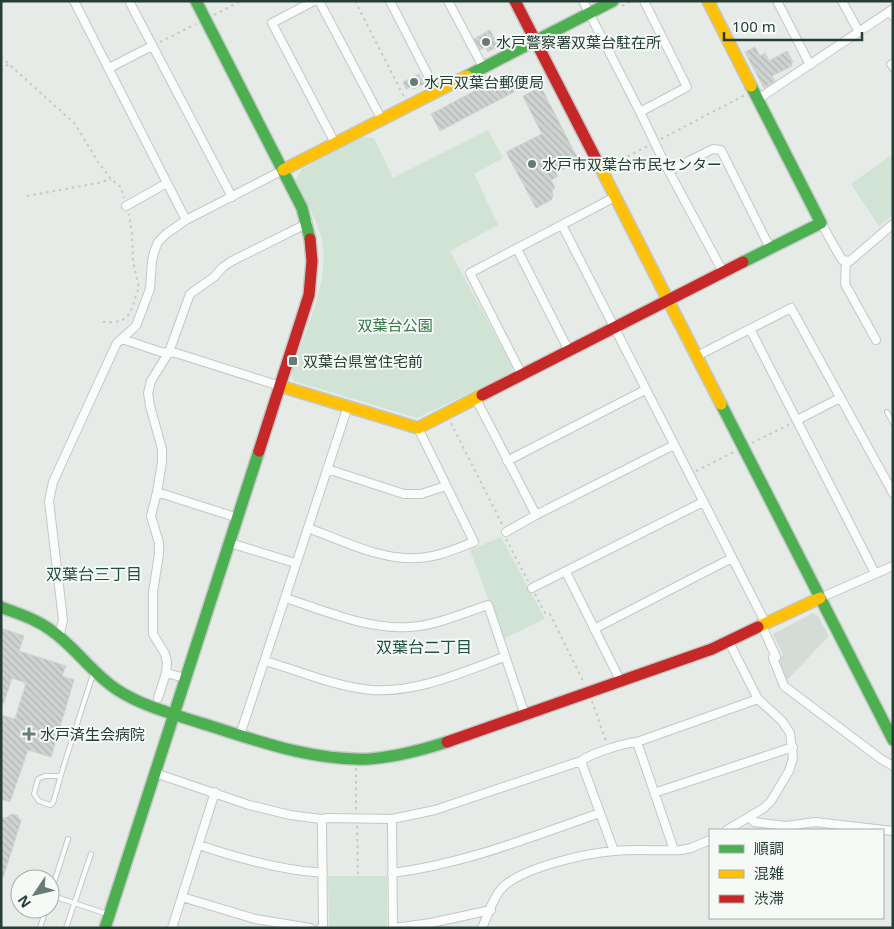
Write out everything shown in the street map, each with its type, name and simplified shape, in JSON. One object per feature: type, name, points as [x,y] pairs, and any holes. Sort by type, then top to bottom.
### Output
[{"type":"street","points":[[74,1],[186,220]]},
{"type":"street","points":[[130,1],[155,45],[232,197]]},
{"type":"street","points":[[105,928],[310,295],[314,267],[308,223],[302,208],[196,1]]},
{"type":"street","points":[[314,1],[272,23],[335,143]]},
{"type":"street","points":[[319,1],[382,120]]},
{"type":"street","points":[[390,1],[436,91]]},
{"type":"street","points":[[448,1],[483,67]]},
{"type":"street","points":[[515,1],[893,740]]},
{"type":"street","points":[[583,1],[654,143],[723,272]]},
{"type":"street","points":[[59,637],[62,620],[49,501],[53,482],[117,343],[136,326],[150,289],[152,261],[158,242],[186,220],[613,1]]},
{"type":"street","points":[[640,112],[687,87],[644,1]]},
{"type":"street","points":[[708,1],[754,96],[842,260],[850,261],[892,228]]},
{"type":"street","points":[[777,1],[810,65]]},
{"type":"street","points":[[842,1],[859,32]]},
{"type":"street","points":[[754,96],[810,65],[859,32],[891,14]]},
{"type":"street","points":[[109,68],[155,45]]},
{"type":"street","points":[[669,171],[713,149],[720,150],[770,248]]},
{"type":"street","points":[[126,206],[167,184]]},
{"type":"street","points":[[522,375],[470,273],[615,198]]},
{"type":"street","points":[[158,698],[166,673],[165,654],[154,634],[153,592],[159,543],[151,516],[157,492],[162,449],[150,406],[148,393],[151,380],[169,352],[190,294],[232,261],[308,223]]},
{"type":"street","points":[[122,339],[161,352],[176,353],[418,428],[821,223]]},
{"type":"street","points":[[562,225],[616,328],[645,390],[691,474],[732,558],[764,625],[784,686],[893,766]]},
{"type":"street","points":[[517,249],[569,351]]},
{"type":"street","points":[[846,261],[845,284],[876,340]]},
{"type":"street","points":[[697,356],[791,308],[893,493]]},
{"type":"street","points":[[750,329],[795,421],[875,573]]},
{"type":"street","points":[[507,461],[645,390]]},
{"type":"street","points":[[795,421],[840,398]]},
{"type":"street","points":[[476,399],[536,515]]},
{"type":"street","points":[[240,736],[348,406]]},
{"type":"street","points":[[308,528],[386,556],[414,558],[433,556],[474,542],[418,428]]},
{"type":"street","points":[[506,532],[674,445]]},
{"type":"street","points":[[327,469],[404,494],[412,495],[446,486]]},
{"type":"street","points":[[157,492],[238,518]]},
{"type":"street","points":[[532,588],[703,502]]},
{"type":"street","points":[[230,542],[295,564]]},
{"type":"street","points":[[594,629],[732,558]]},
{"type":"street","points":[[1,607],[50,629],[113,688],[139,703],[240,736],[303,754],[331,758],[372,758],[393,756],[433,747],[621,682],[729,642],[820,598],[893,566]]},
{"type":"street","points":[[566,572],[621,682]]},
{"type":"street","points":[[285,598],[358,621],[390,627],[410,628],[488,605],[525,715]]},
{"type":"street","points":[[729,642],[758,699],[782,721],[790,733],[793,758],[789,771],[771,801],[750,817],[729,829]]},
{"type":"street","points":[[265,660],[344,685],[373,690],[428,684],[504,656]]},
{"type":"street","points":[[166,673],[186,678]]},
{"type":"street","points":[[155,773],[249,805],[290,815],[321,820],[328,818],[392,819],[435,810],[758,699]]},
{"type":"street","points":[[637,742],[674,850]]},
{"type":"street","points":[[654,793],[793,748]]},
{"type":"street","points":[[582,761],[614,851]]},
{"type":"street","points":[[172,928],[215,792]]},
{"type":"street","points":[[392,873],[424,869],[465,859],[600,813]]},
{"type":"street","points":[[750,817],[754,822],[786,826],[816,822],[876,829]]},
{"type":"street","points":[[392,819],[393,928],[431,923],[491,910]]},
{"type":"street","points":[[321,820],[323,928]]},
{"type":"street","points":[[482,928],[503,887],[517,877],[534,870],[577,857],[614,851],[691,848],[709,840]]},
{"type":"street","points":[[199,845],[248,861],[274,867],[323,873]]},
{"type":"street","points":[[182,897],[255,919],[310,928]]},
{"type":"lane","points":[[893,61],[889,64],[893,70]]},
{"type":"lane","points":[[887,412],[893,424]]},
{"type":"lane","points":[[60,776],[45,776],[38,779],[34,794],[39,801],[50,805],[53,803],[94,672]]},
{"type":"lane","points":[[58,869],[68,839]]},
{"type":"lane","points":[[66,928],[91,854]]},
{"type":"lane","points":[[60,898],[109,915]]},
{"type":"path","points":[[217,14],[241,1]]},
{"type":"path","points":[[355,1],[404,96]]},
{"type":"path","points":[[155,45],[195,24]]},
{"type":"path","points":[[1,58],[75,124],[98,162],[111,179],[121,187],[129,215],[133,261],[139,288],[132,311],[120,321],[102,322]]},
{"type":"path","points":[[1,70],[9,64]]},
{"type":"path","points":[[610,165],[754,96]]},
{"type":"path","points":[[27,196],[111,179]]},
{"type":"path","points":[[753,442],[795,421]]},
{"type":"path","points":[[691,474],[733,453]]},
{"type":"shaded area","points":[[813,613],[818,616],[829,636],[784,683],[775,659],[783,655],[773,634]]},
{"type":"green space","name":"双葉台公園","points":[[488,130],[503,158],[474,174],[498,225],[450,251],[513,368],[509,374],[417,418],[294,381],[290,374],[316,304],[323,267],[323,249],[320,233],[296,180],[301,170],[361,137],[374,138],[393,178]]},
{"type":"green space","points":[[893,154],[893,215],[879,226],[851,184]]},
{"type":"green space","points":[[501,537],[545,619],[503,639],[470,550]]},
{"type":"green space","points":[[328,876],[387,876],[387,927],[329,928]]},
{"type":"building","name":"水戸警察署双葉台駐在所","points":[[490,30],[498,46],[488,52],[485,47],[480,50],[474,39]]},
{"type":"building","points":[[755,47],[760,56],[765,53],[769,61],[787,51],[793,62],[791,63],[792,66],[772,76],[775,81],[764,88],[745,52]]},
{"type":"building","points":[[419,74],[424,84],[413,89],[412,86],[406,89],[403,82]]},
{"type":"building","points":[[505,75],[514,92],[440,131],[431,114]]},
{"type":"building","points":[[541,87],[579,161],[556,173],[558,176],[551,180],[555,188],[552,190],[553,197],[536,208],[506,152],[542,134],[523,96]]},
{"type":"building","name":"水戸済生会病院","points":[[1,628],[24,636],[19,651],[66,666],[62,676],[74,680],[51,757],[28,750],[10,802],[1,799],[1,715],[15,719],[26,683],[12,678],[3,705],[1,704]]},
{"type":"building","points":[[11,814],[17,815],[21,821],[3,878],[1,878],[1,817],[6,818]]},
{"type":"traffic: fast","points":[[196,1],[302,208],[310,239]]},
{"type":"traffic: fast","points":[[467,76],[613,1]]},
{"type":"traffic: fast","points":[[743,262],[821,223],[751,86]]},
{"type":"traffic: fast","points":[[721,404],[893,740]]},
{"type":"traffic: fast","points":[[105,928],[259,451]]},
{"type":"traffic: fast","points":[[1,607],[46,627],[69,645],[107,683],[137,701],[159,710],[245,737],[285,749],[348,759],[389,757],[447,742]]},
{"type":"traffic: slow","points":[[708,1],[751,86]]},
{"type":"traffic: slow","points":[[283,170],[467,76]]},
{"type":"traffic: slow","points":[[597,161],[721,404]]},
{"type":"traffic: slow","points":[[280,386],[418,428],[482,395]]},
{"type":"traffic: slow","points":[[758,627],[820,598]]},
{"type":"traffic: jam","points":[[515,1],[597,161]]},
{"type":"traffic: jam","points":[[259,451],[309,295],[312,261],[310,239]]},
{"type":"traffic: jam","points":[[482,395],[743,262]]},
{"type":"traffic: jam","points":[[447,742],[712,649],[758,627]]},
{"type":"place","name":"水戸警察署双葉台駐在所","points":[[486,42]]},
{"type":"place","name":"水戸双葉台郵便局","points":[[414,82]]},
{"type":"place","name":"水戸市双葉台市民センター","points":[[532,164]]},
{"type":"place","name":"双葉台県営住宅前","points":[[293,361]]},
{"type":"place","name":"水戸済生会病院","points":[[29,734]]},
{"type":"district","name":"双葉台三丁目","points":[[94,574]]},
{"type":"district","name":"双葉台二丁目","points":[[424,647]]}]
